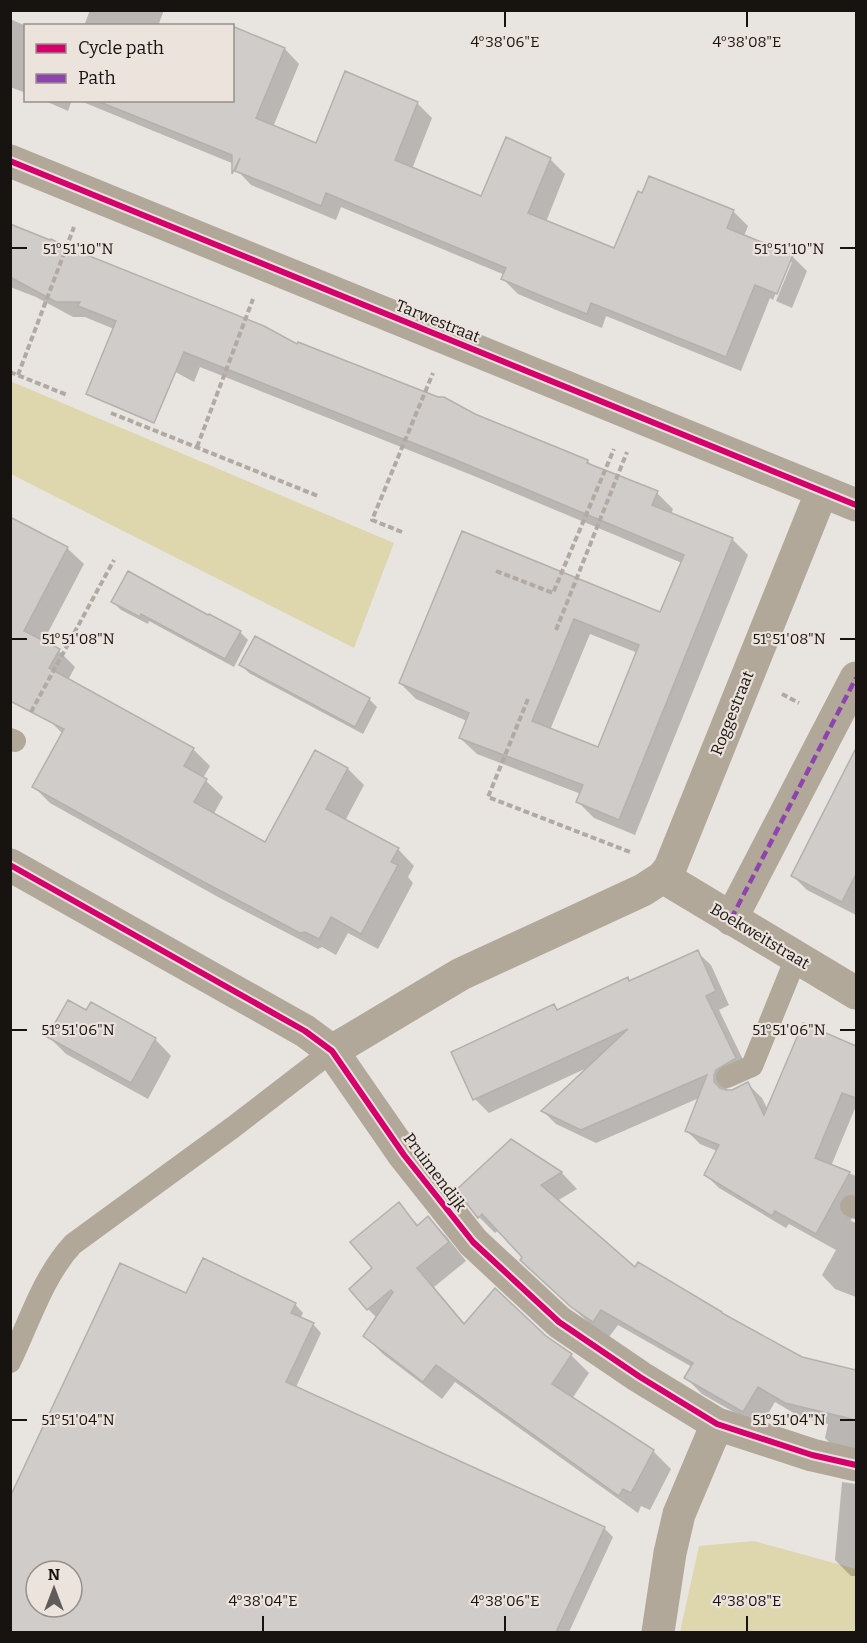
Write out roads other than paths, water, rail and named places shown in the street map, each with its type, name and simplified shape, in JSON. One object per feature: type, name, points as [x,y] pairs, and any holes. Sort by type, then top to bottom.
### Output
[{"type":"street","name":"Tarwestraat","points":[[10,161],[856,505]]},
{"type":"street","name":"Roggestraat","points":[[667,872],[822,491]]},
{"type":"street","points":[[731,919],[856,678]]},
{"type":"street","name":"Pruimendijk","points":[[10,865],[305,1031],[332,1051],[404,1155],[473,1242],[559,1322],[640,1377],[717,1424],[812,1455],[856,1465]]},
{"type":"street","name":"Boekweitstraat","points":[[667,872],[731,919],[856,993]]},
{"type":"street","points":[[332,1051],[461,974],[621,901],[667,872]]},
{"type":"street","points":[[657,1632],[679,1514],[717,1424]]},
{"type":"lane","points":[[727,1077],[752,1066],[796,958]]},
{"type":"lane","points":[[10,1362],[50,1275],[60,1258],[73,1244],[232,1128],[332,1051]]}]
